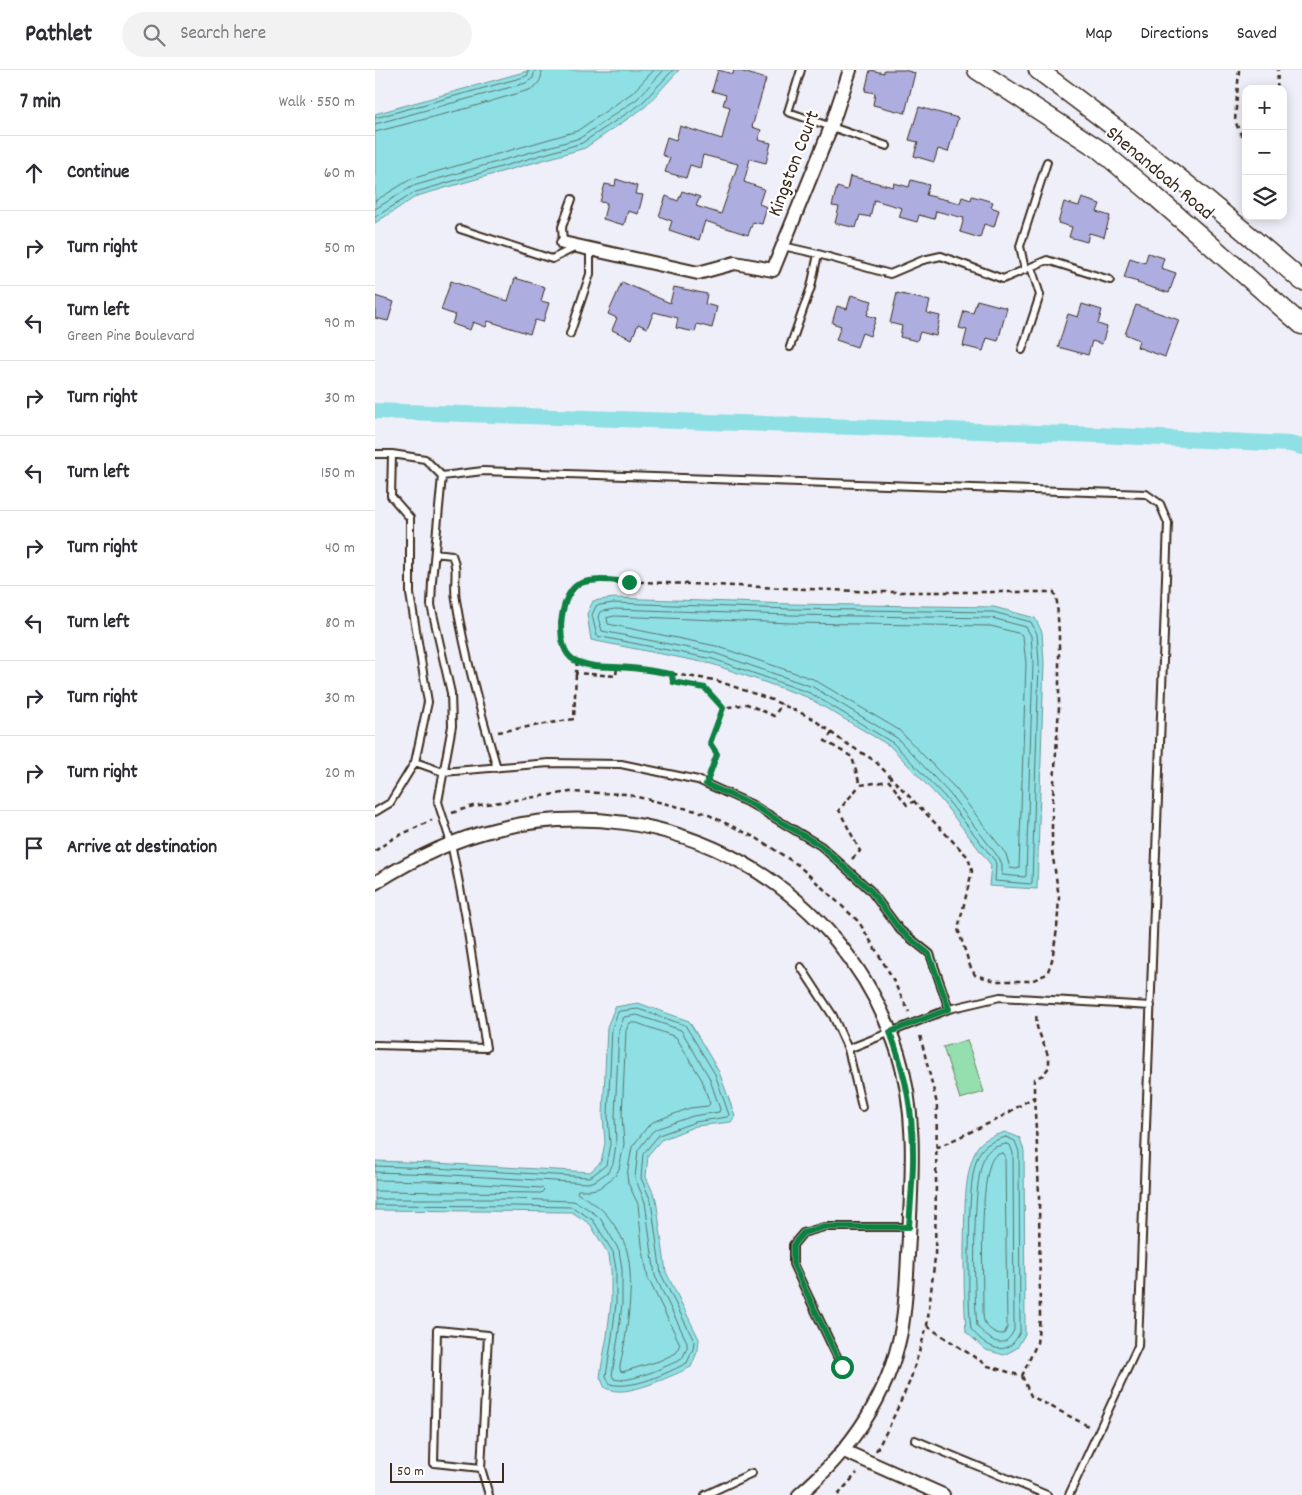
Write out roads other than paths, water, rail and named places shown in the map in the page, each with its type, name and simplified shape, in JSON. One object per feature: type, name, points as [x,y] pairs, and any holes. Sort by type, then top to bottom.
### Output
[{"type":"street","name":"Kingston Court","points":[[584,247],[698,273],[735,263],[773,270],[831,127],[850,70]]},
{"type":"street","name":"Shenandoah Road","points":[[977,70],[1100,150],[1302,325]]},
{"type":"street","name":"Shenandoah Road","points":[[1038,70],[1156,158],[1302,281]]},
{"type":"street","points":[[563,242],[584,247]]},
{"type":"street","points":[[375,883],[425,854],[451,843],[496,829],[563,820],[603,820],[641,825],[679,834],[715,848],[750,866],[782,888],[820,922],[845,951],[867,984],[885,1018],[898,1054],[907,1092],[913,1155],[906,1298],[900,1334],[893,1359],[878,1398],[865,1421],[844,1450],[820,1477],[799,1495]]},
{"type":"street","points":[[844,1450],[943,1495]]},
{"type":"lane","points":[[801,70],[788,112],[887,146]]},
{"type":"lane","points":[[1022,350],[1040,295],[1019,246],[1047,162]]},
{"type":"lane","points":[[563,242],[562,227],[573,199]]},
{"type":"lane","points":[[460,229],[553,259],[584,247],[589,274],[569,334]]},
{"type":"lane","points":[[783,246],[890,274],[923,260],[941,256],[1003,279],[1047,260],[1109,280]]},
{"type":"lane","points":[[790,346],[811,286],[818,254]]},
{"type":"lane","points":[[375,454],[392,454],[425,459],[443,476]]},
{"type":"lane","points":[[375,812],[390,803],[415,762],[428,702],[410,594],[409,518],[391,496],[392,454]]},
{"type":"lane","points":[[443,476],[483,470],[1146,494],[1159,504],[1168,523],[1138,1346],[1069,1495]]},
{"type":"lane","points":[[375,1045],[486,1048],[465,913],[451,843],[438,802],[452,726],[449,686],[431,605],[443,476]]},
{"type":"lane","points":[[435,553],[452,555],[456,564],[455,598],[475,691],[497,768]]},
{"type":"lane","points":[[415,762],[443,772],[549,763],[621,764],[698,780],[751,804],[821,846],[870,890],[900,930],[929,954],[949,1009]]},
{"type":"lane","points":[[801,967],[833,1016],[848,1049],[863,1107]]},
{"type":"lane","points":[[848,1049],[949,1009],[999,997],[1151,1006]]},
{"type":"lane","points":[[842,1367],[793,1264],[793,1245],[803,1233],[824,1227],[909,1227]]},
{"type":"lane","points":[[481,1468],[434,1463],[437,1330],[488,1335],[481,1468],[489,1495]]},
{"type":"lane","points":[[915,1440],[1047,1495]]},
{"type":"lane","points":[[705,1495],[752,1472]]},
{"type":"water","points":[[531,70],[679,70],[645,107],[585,148],[417,196],[375,223],[375,114]]},
{"type":"water","points":[[614,598],[791,604],[994,607],[1035,618],[1042,632],[1044,662],[1037,889],[989,886],[991,865],[941,800],[890,746],[807,697],[712,664],[591,640],[587,614],[593,601]]},
{"type":"water","points":[[638,1003],[689,1021],[719,1072],[735,1116],[731,1122],[696,1126],[661,1140],[648,1155],[646,1177],[656,1199],[666,1272],[699,1339],[698,1350],[691,1367],[644,1386],[617,1391],[605,1388],[600,1377],[611,1303],[611,1270],[609,1255],[590,1224],[572,1212],[375,1210],[375,1161],[590,1172],[601,1162],[605,1143],[603,1116],[607,1027],[615,1007]]},
{"type":"water","points":[[1005,1132],[1020,1138],[1024,1151],[1025,1334],[1017,1348],[1004,1355],[986,1350],[966,1332],[964,1247],[965,1199],[971,1163],[980,1144]]},
{"type":"waterway","points":[[375,411],[1098,435],[1290,444],[1302,447]]}]
